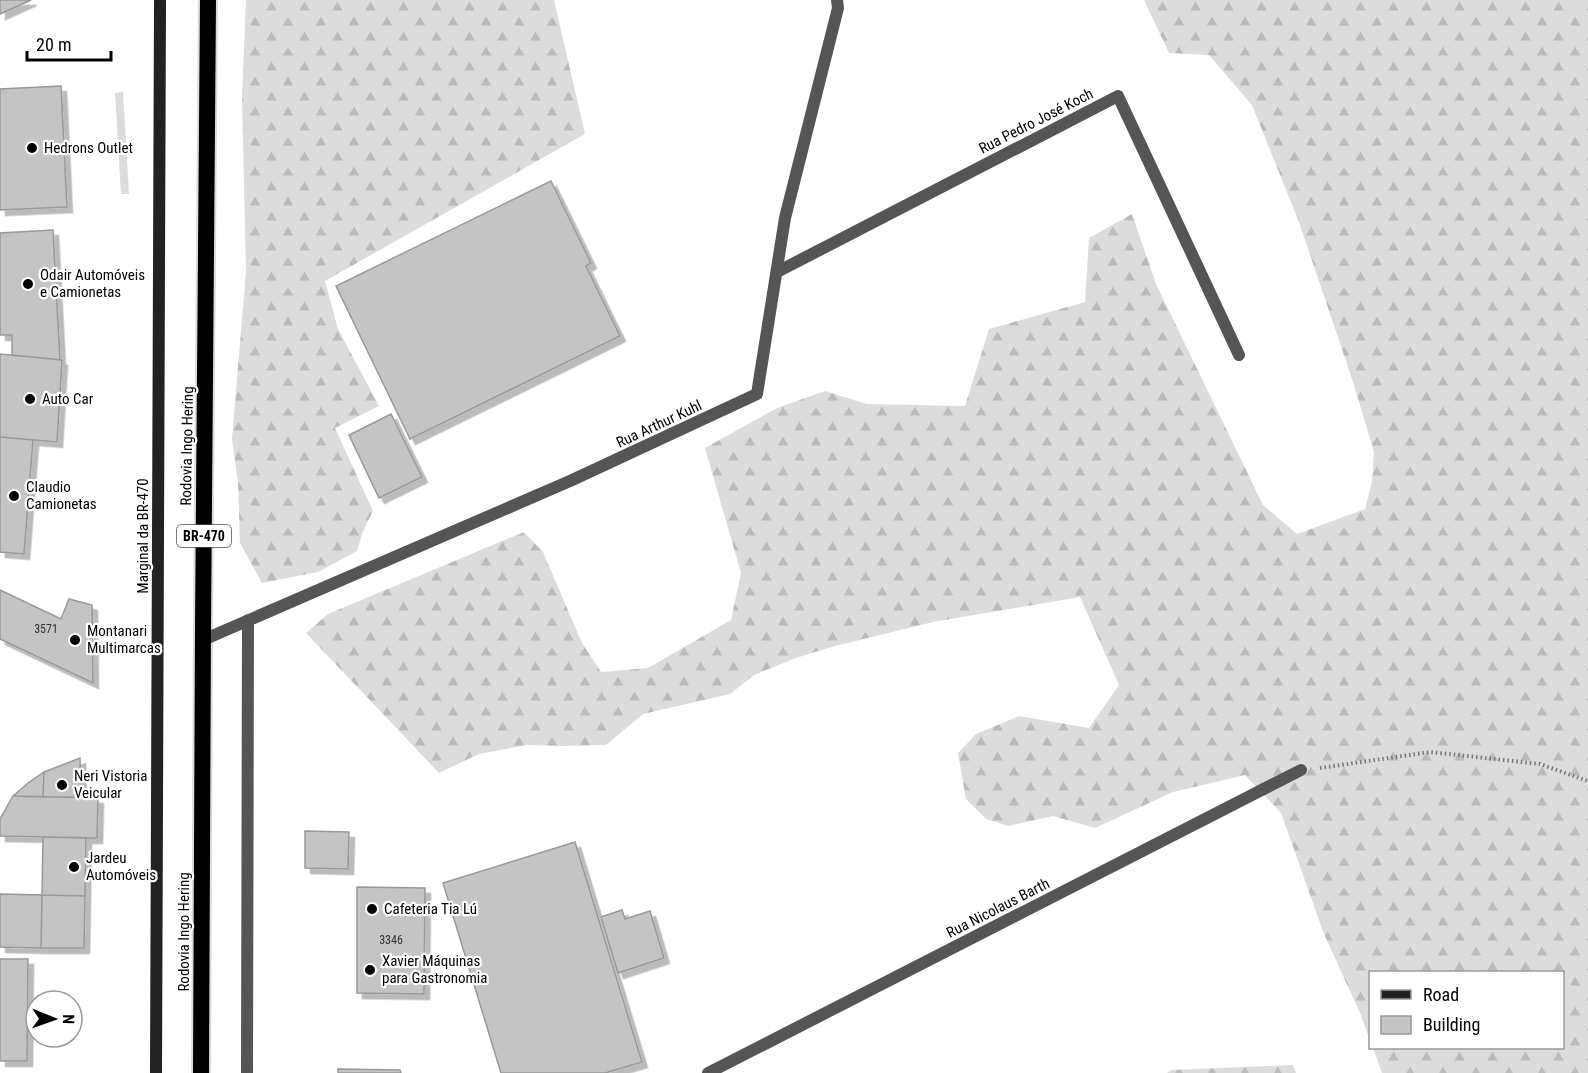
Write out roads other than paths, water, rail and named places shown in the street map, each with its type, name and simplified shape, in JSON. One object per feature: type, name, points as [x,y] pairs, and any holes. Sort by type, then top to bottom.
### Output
[{"type":"highway","points":[[199,0],[208,64]]},
{"type":"highway","name":"Rodovia Ingo Hering","points":[[201,1073],[208,0]]},
{"type":"main road","name":"Marginal da BR-470","points":[[156,1073],[160,0]]},
{"type":"street","name":"Rua Arthur Kuhl","points":[[203,640],[570,482],[757,394],[786,218],[838,8],[837,0]]},
{"type":"street","name":"Rua Pedro José Koch","points":[[777,272],[1118,96],[1239,355]]},
{"type":"street","points":[[247,1073],[248,620]]},
{"type":"street","name":"Rua Nicolaus Barth","points":[[708,1073],[1301,770]]},
{"type":"place","name":"Hedrons Outlet","points":[[32,148]]},
{"type":"place","name":"Odair Automóveis e Camionetas","points":[[28,284]]},
{"type":"place","name":"Auto Car","points":[[30,399]]},
{"type":"place","name":"Claudio Camionetas","points":[[14,496]]},
{"type":"place","name":"Montanari Multimarcas","points":[[75,640]]},
{"type":"place","name":"Neri Vistoria Veicular","points":[[62,785]]},
{"type":"place","name":"Jardeu Automóveis","points":[[74,867]]},
{"type":"place","name":"Cafeteria Tia Lú","points":[[372,909]]},
{"type":"place","name":"Xavier Máquinas para Gastronomia","points":[[370,970]]}]
